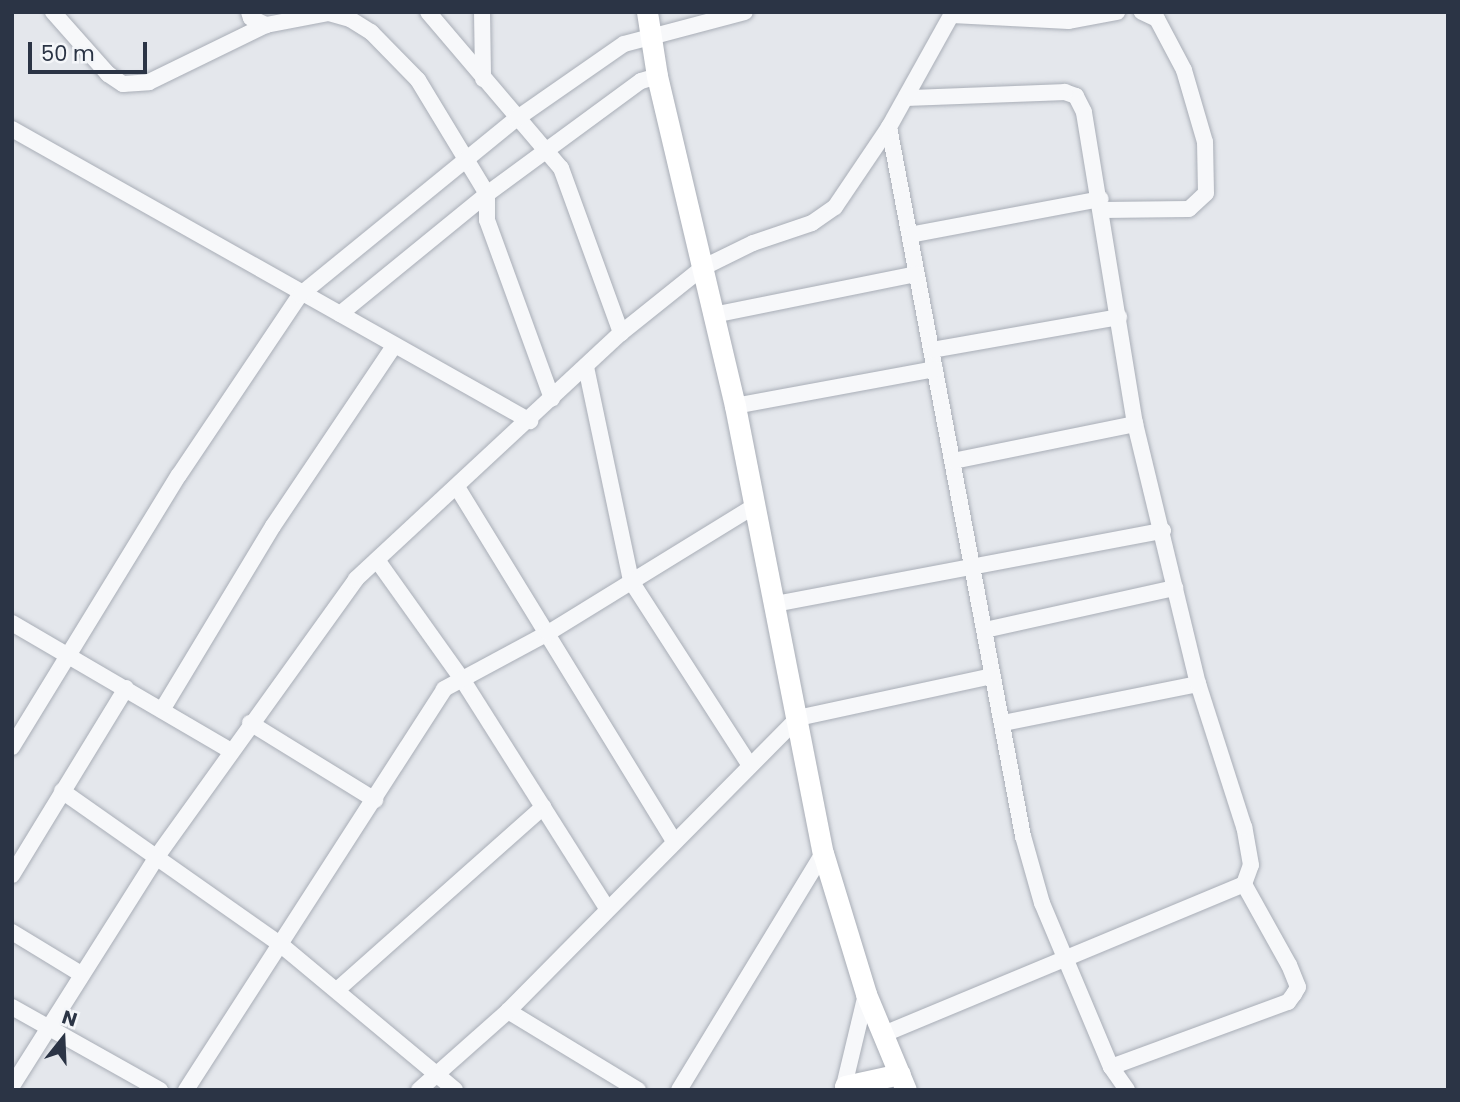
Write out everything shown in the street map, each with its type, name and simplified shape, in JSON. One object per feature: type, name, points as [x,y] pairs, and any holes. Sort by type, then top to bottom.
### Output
[{"type":"main road","points":[[647,12],[657,76],[735,406],[823,853],[866,994],[903,1082],[844,1088]]},
{"type":"street","points":[[53,12],[107,74],[123,84],[149,82],[266,25],[329,13],[371,32],[418,80],[487,194],[486,220],[552,399]]},
{"type":"street","points":[[249,12],[251,18],[266,25]]},
{"type":"street","points":[[428,12],[561,169],[621,333]]},
{"type":"street","points":[[482,12],[483,79]]},
{"type":"street","points":[[12,747],[67,652],[300,295],[468,161],[516,119],[624,44],[744,12]]},
{"type":"street","points":[[12,1086],[81,974],[229,750],[356,579],[530,421],[621,333],[702,268],[753,243],[812,223],[835,207],[907,98],[952,14],[1069,22],[1117,12]]},
{"type":"street","points":[[910,235],[1102,205],[1189,209],[1206,192],[1205,142],[1184,70],[1157,19],[1142,12]]},
{"type":"street","points":[[340,314],[487,194],[641,81],[657,76]]},
{"type":"street","points":[[884,1034],[1244,884],[1251,865],[1244,827],[1198,684],[1135,424],[1091,139],[1074,94],[907,98]]},
{"type":"street","points":[[889,127],[1023,836],[1042,903],[1064,957],[1111,1067],[1127,1090]]},
{"type":"street","points":[[12,129],[300,295],[340,314],[530,421]]},
{"type":"street","points":[[713,315],[916,274]]},
{"type":"street","points":[[932,350],[1119,317]]},
{"type":"street","points":[[162,710],[273,526],[394,346]]},
{"type":"street","points":[[586,367],[631,580],[750,766]]},
{"type":"street","points":[[735,406],[935,369]]},
{"type":"street","points":[[953,461],[1135,424]]},
{"type":"street","points":[[457,487],[673,840]]},
{"type":"street","points":[[186,1090],[375,800],[444,688],[548,633],[753,507]]},
{"type":"street","points":[[775,604],[1163,531]]},
{"type":"street","points":[[377,560],[462,680],[607,908]]},
{"type":"street","points":[[985,630],[1175,588]]},
{"type":"street","points":[[12,623],[67,652],[229,750]]},
{"type":"street","points":[[419,1090],[508,1011],[673,840],[797,718],[993,676]]},
{"type":"street","points":[[1003,723],[1198,684]]},
{"type":"street","points":[[12,875],[126,688]]},
{"type":"street","points":[[250,723],[375,800]]},
{"type":"street","points":[[62,791],[158,855],[281,944],[434,1076],[455,1090]]},
{"type":"street","points":[[337,990],[543,807]]},
{"type":"street","points":[[678,1090],[823,853]]},
{"type":"street","points":[[1111,1067],[1288,1002],[1294,994],[1298,987],[1289,965],[1244,884]]},
{"type":"street","points":[[12,932],[81,974]]},
{"type":"street","points":[[844,1088],[866,994]]},
{"type":"street","points":[[12,1007],[160,1090]]},
{"type":"street","points":[[508,1011],[638,1090]]}]
